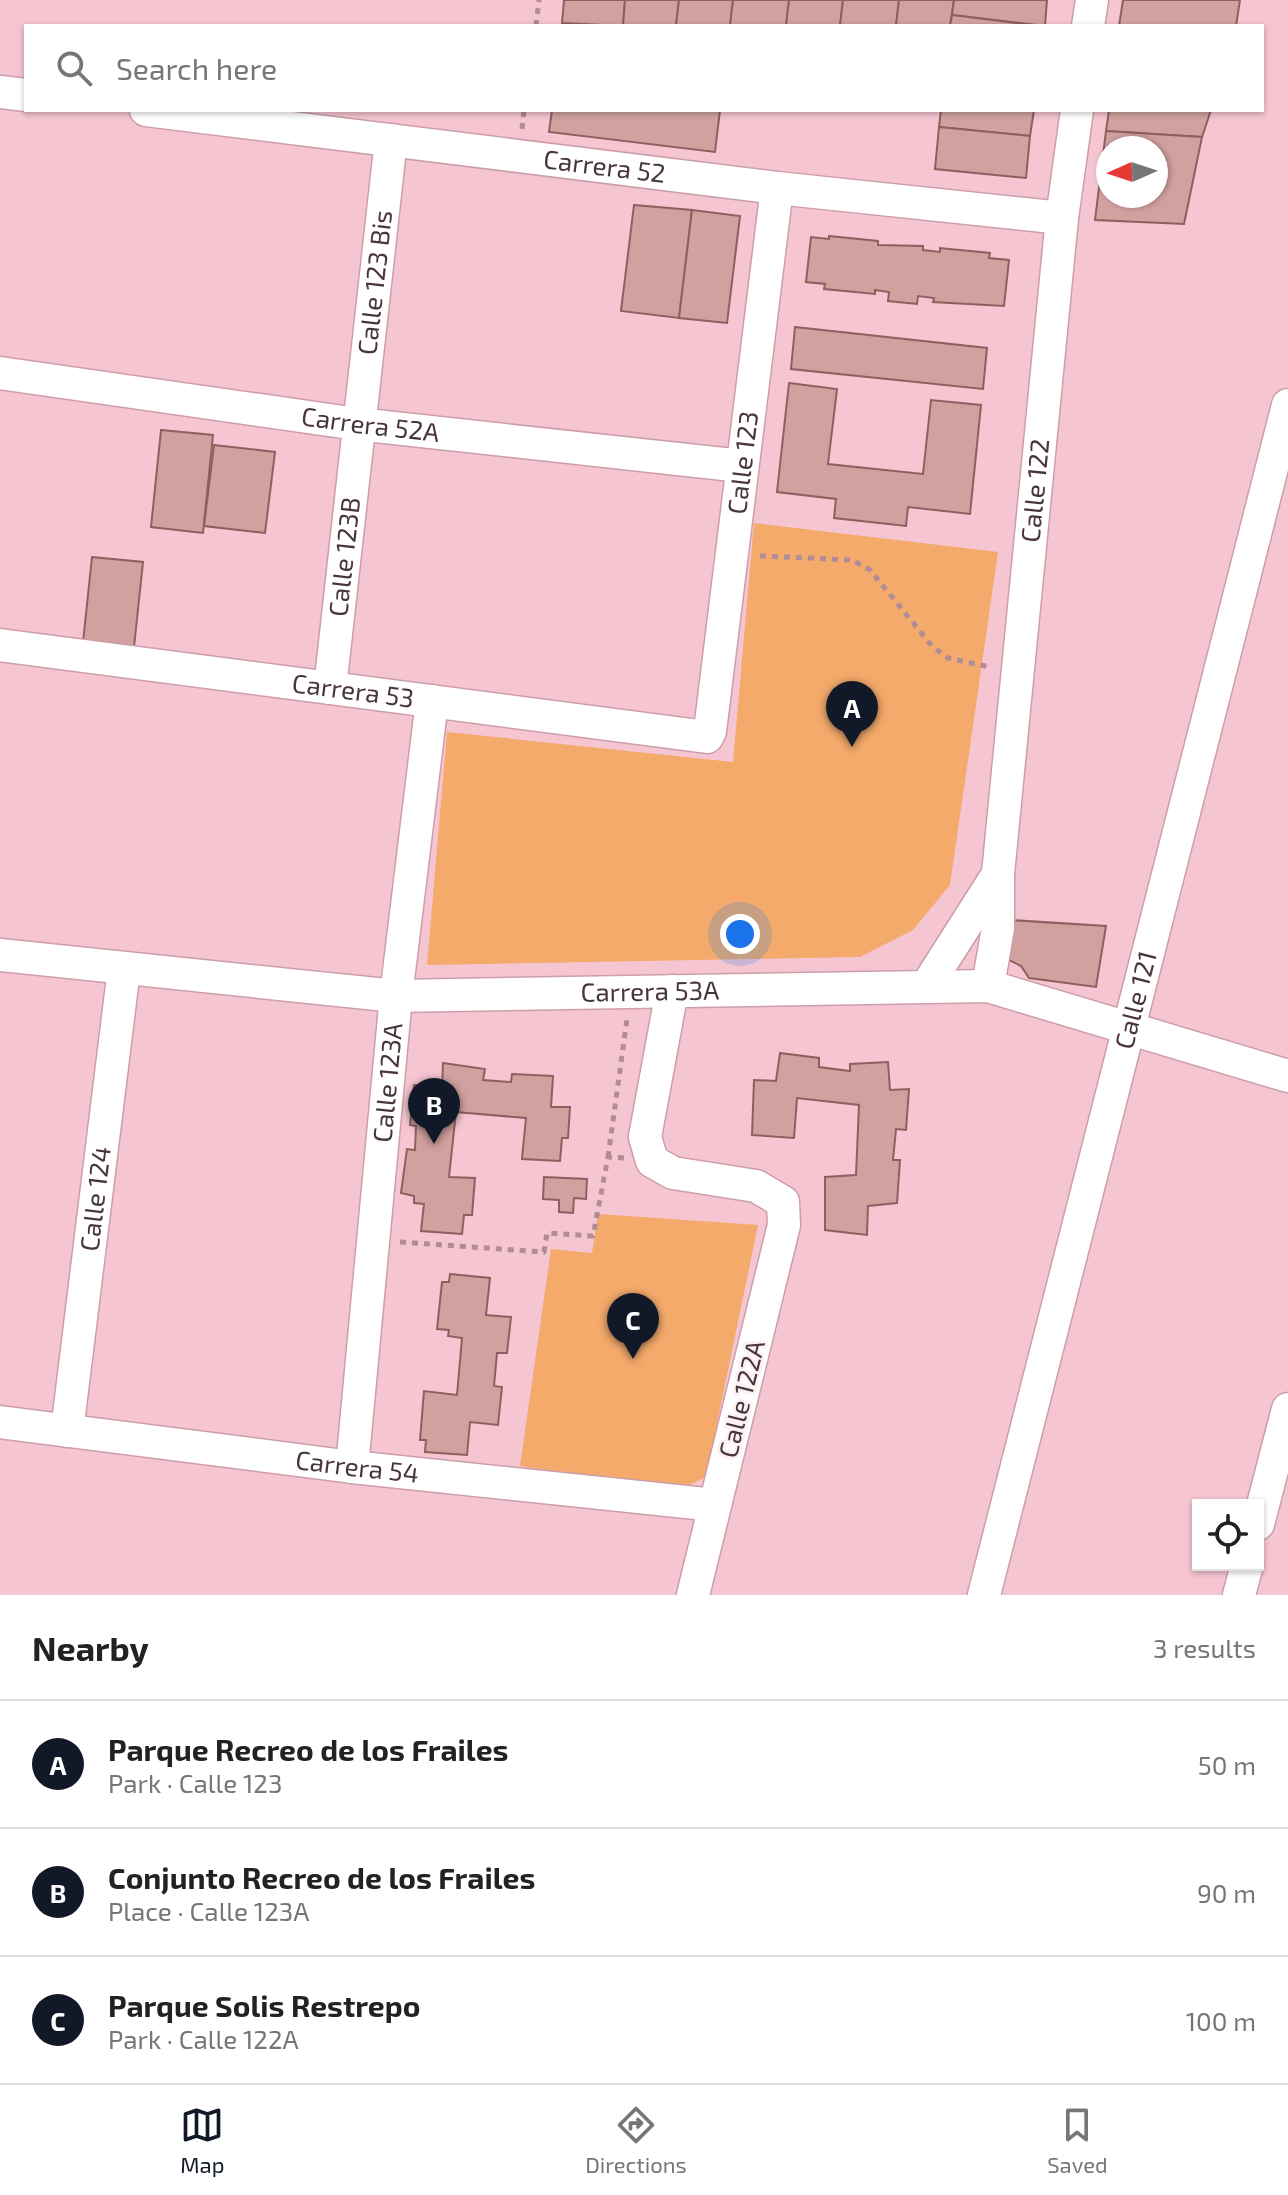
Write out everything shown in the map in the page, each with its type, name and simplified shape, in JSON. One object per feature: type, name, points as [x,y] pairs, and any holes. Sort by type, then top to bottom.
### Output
[{"type":"street","points":[[1088,24],[1092,0]]},
{"type":"street","points":[[0,92],[24,95]]},
{"type":"street","name":"Carrera 52","points":[[162,112],[777,188],[1062,218]]},
{"type":"street","name":"Calle 122","points":[[988,986],[998,928],[998,874],[1062,218],[1077,112]]},
{"type":"street","name":"Calle 123 Bis","points":[[357,424],[391,140]]},
{"type":"street","name":"Calle 123","points":[[707,737],[777,188]]},
{"type":"street","name":"Carrera 52A","points":[[0,373],[357,424],[742,466]]},
{"type":"street","name":"Calle 121","points":[[984,1595],[1288,405]]},
{"type":"street","name":"Calle 123B","points":[[330,688],[357,424]]},
{"type":"street","name":"Carrera 53","points":[[0,645],[707,737]]},
{"type":"street","name":"Calle 123A","points":[[352,1467],[396,996],[432,701]]},
{"type":"street","name":"Calle 122","points":[[928,984],[998,874]]},
{"type":"street","name":"Carrera 53A","points":[[0,955],[396,996],[928,984],[988,986],[1128,1031],[1288,1076]]},
{"type":"street","name":"Calle 124","points":[[67,1431],[124,969]]},
{"type":"street","points":[[652,1161],[645,1137],[672,991]]},
{"type":"street","name":"Calle 122A","points":[[652,1161],[673,1173],[756,1186],[783,1202],[784,1225],[693,1595]]},
{"type":"street","points":[[1264,1501],[1288,1409]]},
{"type":"street","name":"Carrera 54","points":[[0,1422],[352,1467],[715,1505]]},
{"type":"street","points":[[1239,1595],[1245,1571]]},
{"type":"path","points":[[536,24],[539,0]]},
{"type":"path","points":[[731,556],[852,560],[870,570],[932,646],[948,658],[1019,672]]},
{"type":"path","points":[[375,1240],[544,1252],[547,1233],[593,1236],[608,1157],[631,991]]},
{"type":"path","points":[[608,1157],[652,1161]]},
{"type":"shaded area","points":[[754,523],[998,552],[950,885],[913,930],[860,957],[427,965],[447,732],[733,762]]},
{"type":"shaded area","points":[[598,1214],[758,1225],[706,1477],[679,1490],[520,1466],[551,1249],[592,1253]]},
{"type":"building","points":[[564,0],[625,0],[623,24],[562,23]]},
{"type":"building","points":[[625,0],[679,0],[676,24],[623,24]]},
{"type":"building","points":[[679,0],[733,0],[730,24],[676,24]]},
{"type":"building","points":[[733,0],[789,0],[786,24],[730,24]]},
{"type":"building","points":[[789,0],[843,0],[840,24],[786,24]]},
{"type":"building","points":[[843,0],[899,0],[896,24],[840,24]]},
{"type":"building","points":[[899,0],[954,0],[950,24],[896,24]]},
{"type":"building","points":[[954,0],[1047,0],[1045,24],[952,15]]},
{"type":"building","points":[[1123,0],[1240,0],[1236,24],[1119,24]]},
{"type":"building","points":[[952,15],[1025,24],[950,24]]},
{"type":"building","points":[[552,112],[720,112],[715,152],[549,132]]},
{"type":"building","points":[[941,112],[1034,112],[1030,136],[939,127]]},
{"type":"building","points":[[1109,112],[1210,112],[1202,137],[1106,131]]},
{"type":"building","points":[[939,127],[1030,136],[1026,178],[935,169]]},
{"type":"building","points":[[1106,131],[1202,137],[1184,224],[1095,220],[1096,208],[1168,208],[1168,136],[1105,136]]},
{"type":"building","points":[[634,205],[692,210],[679,318],[621,311]]},
{"type":"building","points":[[692,210],[740,216],[727,323],[679,318]]},
{"type":"building","points":[[829,236],[878,241],[878,245],[923,246],[923,250],[940,252],[940,248],[990,253],[989,258],[1009,260],[1004,306],[933,302],[934,298],[918,296],[917,304],[888,301],[889,292],[875,290],[875,294],[824,289],[825,284],[806,282],[811,237],[829,239]]},
{"type":"building","points":[[795,327],[987,348],[983,389],[791,369]]},
{"type":"building","points":[[789,383],[837,389],[828,464],[923,474],[931,400],[981,405],[970,514],[908,507],[906,526],[834,518],[836,499],[777,492]]},
{"type":"building","points":[[161,430],[213,435],[203,533],[151,527]]},
{"type":"building","points":[[214,445],[275,452],[265,533],[204,526]]},
{"type":"building","points":[[92,557],[143,562],[134,647],[83,642]]},
{"type":"building","points":[[1010,920],[1106,926],[1096,987],[1029,978],[1021,966],[1009,960]]},
{"type":"building","points":[[780,1053],[819,1058],[819,1067],[850,1071],[850,1064],[888,1062],[890,1090],[909,1089],[906,1130],[896,1129],[893,1160],[900,1160],[897,1203],[868,1206],[867,1235],[825,1230],[825,1177],[856,1175],[859,1105],[797,1098],[794,1138],[752,1135],[754,1080],[776,1081]]},
{"type":"building","points":[[443,1063],[485,1069],[483,1080],[511,1082],[512,1074],[553,1076],[551,1107],[570,1107],[568,1138],[562,1138],[560,1161],[522,1159],[526,1118],[456,1112],[449,1177],[475,1178],[472,1215],[464,1215],[462,1234],[421,1231],[424,1204],[414,1203],[414,1196],[401,1193],[407,1149],[415,1150],[416,1126],[410,1125],[414,1085],[442,1088]]},
{"type":"building","points":[[544,1177],[587,1179],[586,1199],[574,1198],[573,1213],[559,1212],[559,1200],[543,1199]]},
{"type":"building","points":[[450,1274],[490,1278],[486,1315],[511,1317],[507,1353],[497,1353],[494,1386],[502,1387],[498,1425],[470,1422],[467,1455],[425,1452],[426,1440],[420,1440],[424,1391],[457,1395],[462,1338],[448,1336],[449,1330],[437,1329],[442,1282],[449,1282]]},
{"type":"place","name":"Parque Recreo de los Frailes","points":[[852,747]]},
{"type":"place","name":"Conjunto Recreo de los Frailes","points":[[434,1144]]},
{"type":"place","name":"Parque Solis Restrepo","points":[[633,1359]]}]
